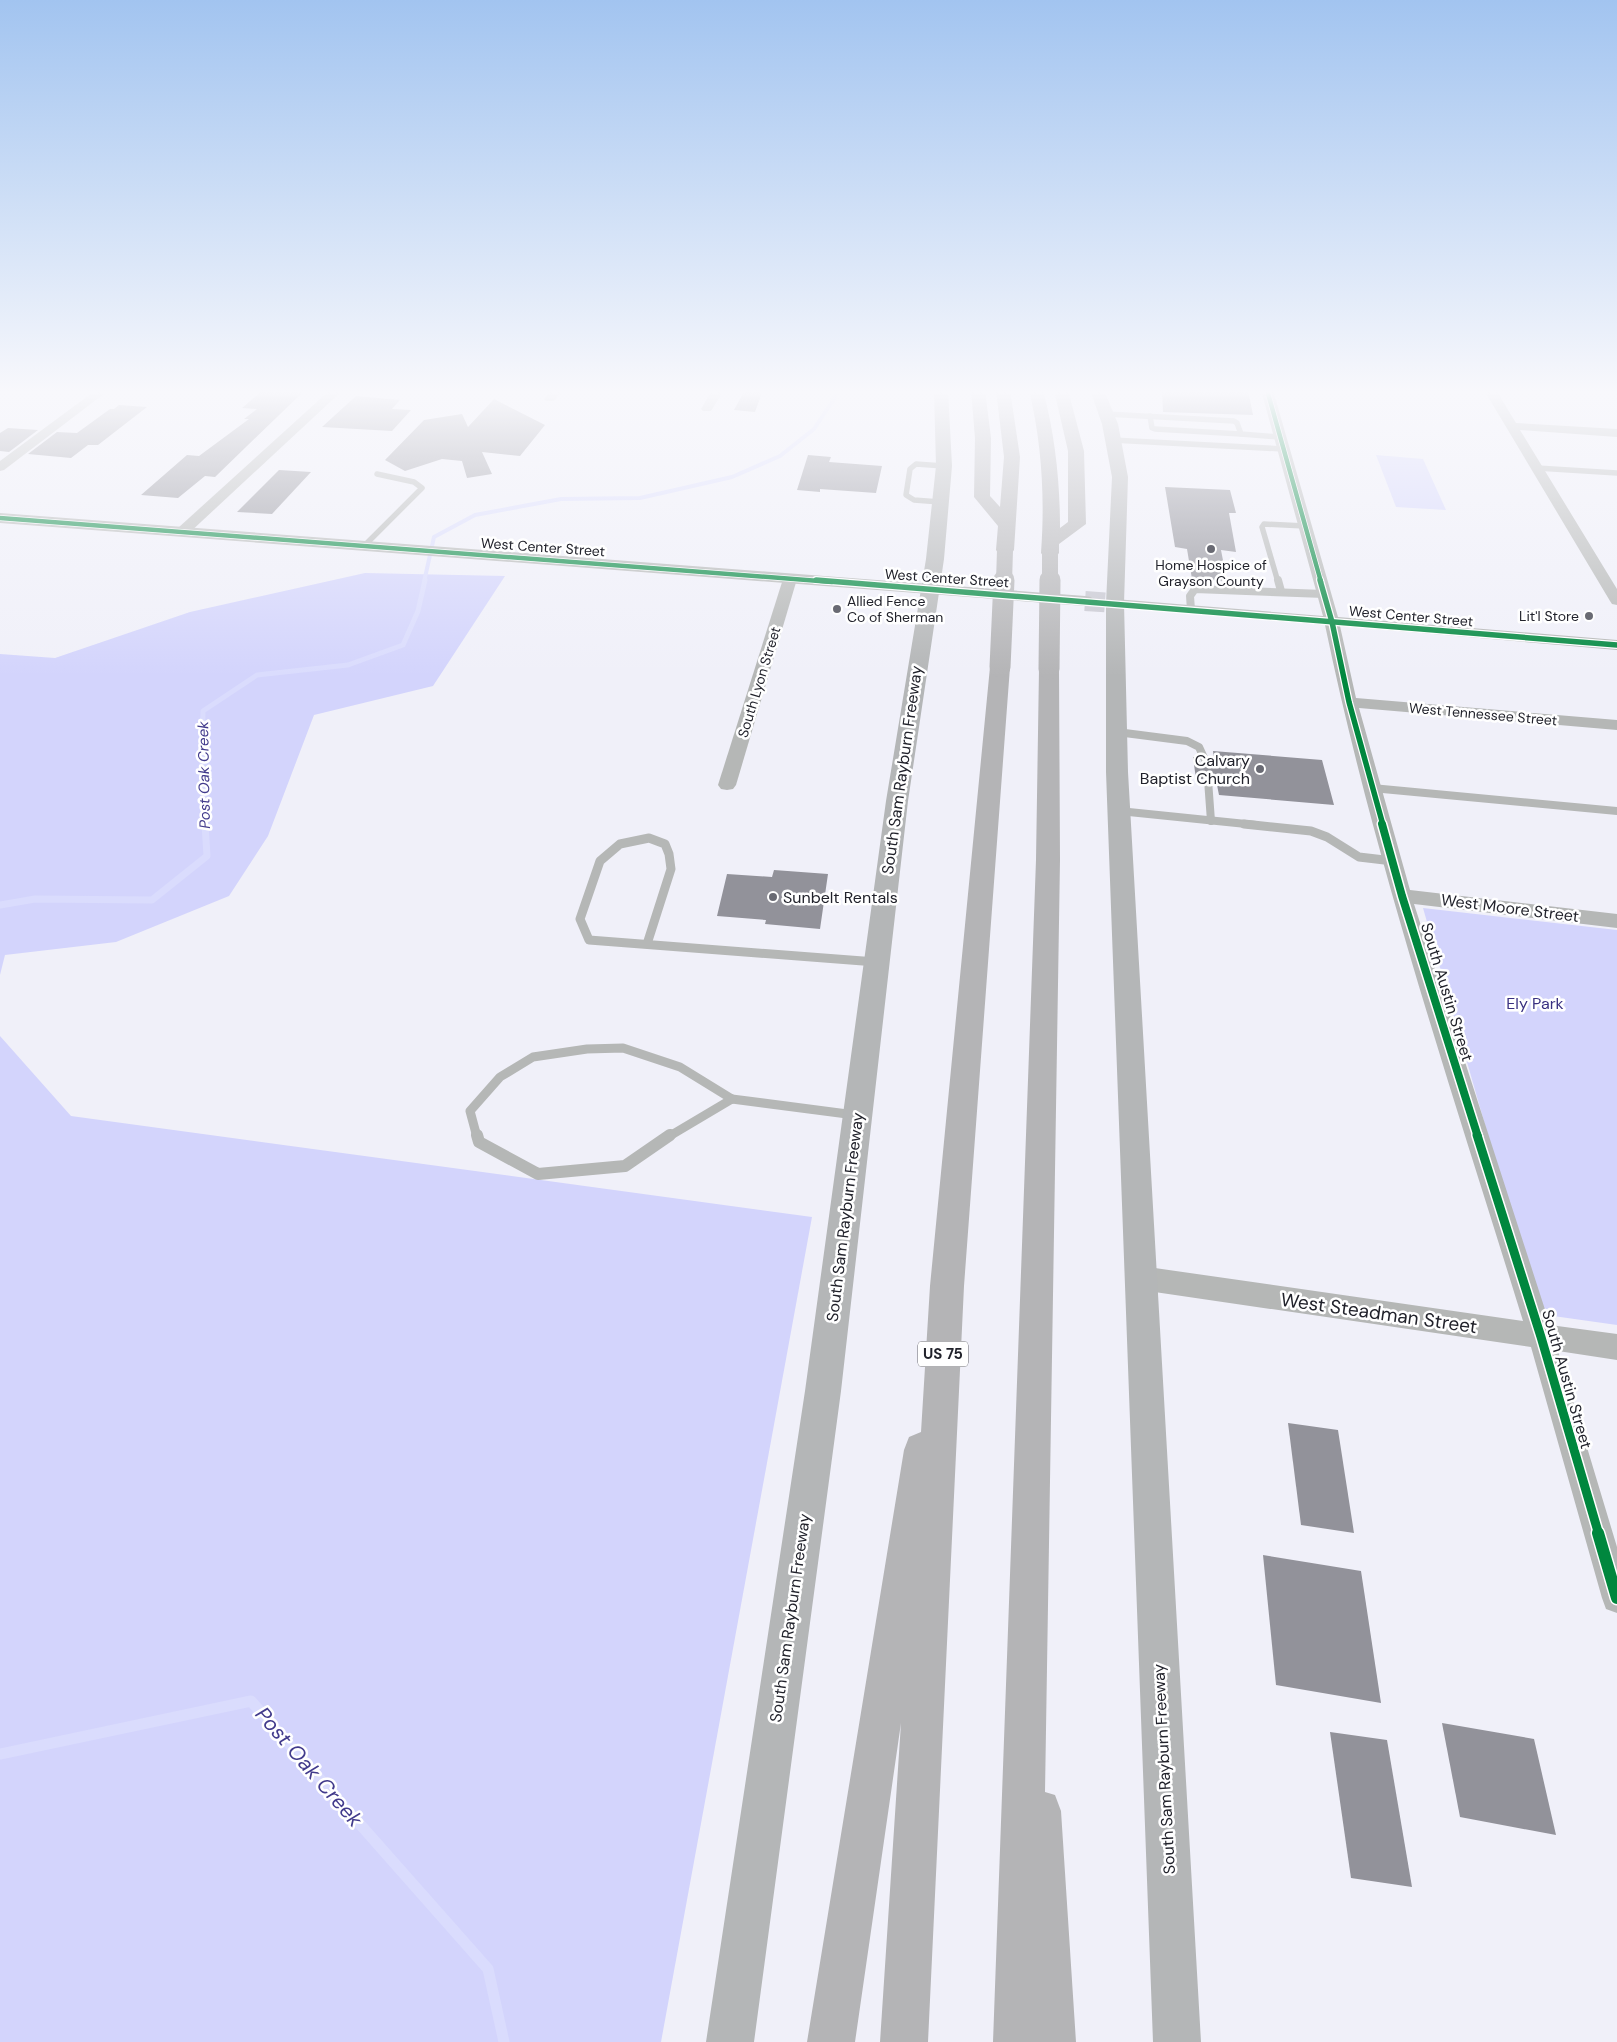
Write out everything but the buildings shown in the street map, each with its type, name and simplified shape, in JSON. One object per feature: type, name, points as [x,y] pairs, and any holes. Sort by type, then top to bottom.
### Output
[{"type":"highway","points":[[982,485],[982,497],[1006,524]]},
{"type":"highway","name":"US 75","points":[[904,2042],[947,1286],[1000,667],[1009,485]]},
{"type":"highway","points":[[1017,2042],[1048,860],[1049,485]]},
{"type":"highway","points":[[1050,548],[1078,524],[1077,485]]},
{"type":"highway","points":[[831,2042],[947,1286]]},
{"type":"highway","points":[[1028,1613],[1052,2042]]},
{"type":"main road","name":"South Sam Rayburn Freeway","points":[[730,2042],[824,1381],[897,801],[929,589],[936,559],[942,485]]},
{"type":"main road","name":"South Sam Rayburn Freeway","points":[[1119,485],[1105,602],[1117,732],[1119,811],[1177,2042]]},
{"type":"street","points":[[183,532],[234,485]]},
{"type":"street","name":"South Austin Street","points":[[1294,485],[1332,622],[1349,702],[1402,896],[1541,1337],[1617,1598]]},
{"type":"street","points":[[1547,485],[1617,601]]},
{"type":"street","name":"West Center Street","points":[[0,518],[1105,602],[1617,645]]},
{"type":"street","name":"South Lyon Street","points":[[728,786],[790,579]]},
{"type":"street","name":"West Tennessee Street","points":[[1349,702],[1617,725]]},
{"type":"street","name":"West Moore Street","points":[[1402,896],[1617,921]]},
{"type":"street","name":"West Steadman Street","points":[[1141,1278],[1617,1347]]},
{"type":"lane","points":[[364,546],[422,488],[418,485]]},
{"type":"lane","points":[[907,485],[906,495],[914,500],[940,502]]},
{"type":"lane","points":[[1282,591],[1262,527],[1264,524],[1270,523],[1305,526]]},
{"type":"lane","points":[[1191,610],[1189,598],[1194,589],[1324,594]]},
{"type":"lane","points":[[1117,732],[1187,741],[1199,747],[1204,758]]},
{"type":"lane","points":[[1208,780],[1211,821]]},
{"type":"lane","points":[[1372,788],[1617,810]]},
{"type":"lane","points":[[1119,811],[1311,832],[1327,837],[1359,857],[1393,861]]},
{"type":"lane","points":[[647,944],[671,869],[669,854],[665,844],[649,838],[620,844],[600,861],[580,919],[589,940],[876,962]]},
{"type":"lane","points":[[732,1099],[675,1132],[625,1166],[538,1174],[479,1142],[470,1111],[500,1077],[533,1057],[587,1049],[623,1048],[680,1067],[732,1099],[858,1116]]},
{"type":"green space","points":[[1388,485],[1435,485],[1446,510],[1396,507]]},
{"type":"green space","points":[[365,573],[505,576],[433,686],[314,715],[268,836],[229,896],[116,942],[5,955],[0,975],[0,654],[55,658],[190,612]]},
{"type":"green space","name":"Ely Park","points":[[1423,908],[1617,930],[1617,1325],[1539,1314]]},
{"type":"green space","points":[[0,1036],[71,1116],[812,1217],[661,2042],[0,2042]]},
{"type":"waterway","name":"Post Oak Creek","points":[[424,582],[434,537],[475,515],[561,499],[640,498],[696,485]]},
{"type":"waterway","name":"Post Oak Creek","points":[[205,825],[202,771],[203,711],[257,675],[348,665],[403,645],[418,611],[425,580]]},
{"type":"waterway","name":"Post Oak Creek","points":[[0,905],[35,899],[152,900],[207,856],[205,824]]},
{"type":"waterway","name":"Post Oak Creek","points":[[0,1754],[251,1701],[488,1969],[504,2042]]},
{"type":"tunnel","points":[[1085,601],[1114,603]]},
{"type":"cycle path","points":[[1294,485],[1332,622],[1349,702],[1402,896],[1541,1337],[1617,1598]]},
{"type":"cycle path","points":[[0,518],[1114,603],[1617,645]]},
{"type":"place","name":"Home Hospice of Grayson County","points":[[1211,549]]},
{"type":"place","name":"Allied Fence Co of Sherman","points":[[837,609]]},
{"type":"place","name":"Lit'l Store","points":[[1589,616]]},
{"type":"place","name":"Calvary Baptist Church","points":[[1260,769]]},
{"type":"place","name":"Sunbelt Rentals","points":[[773,897]]}]
